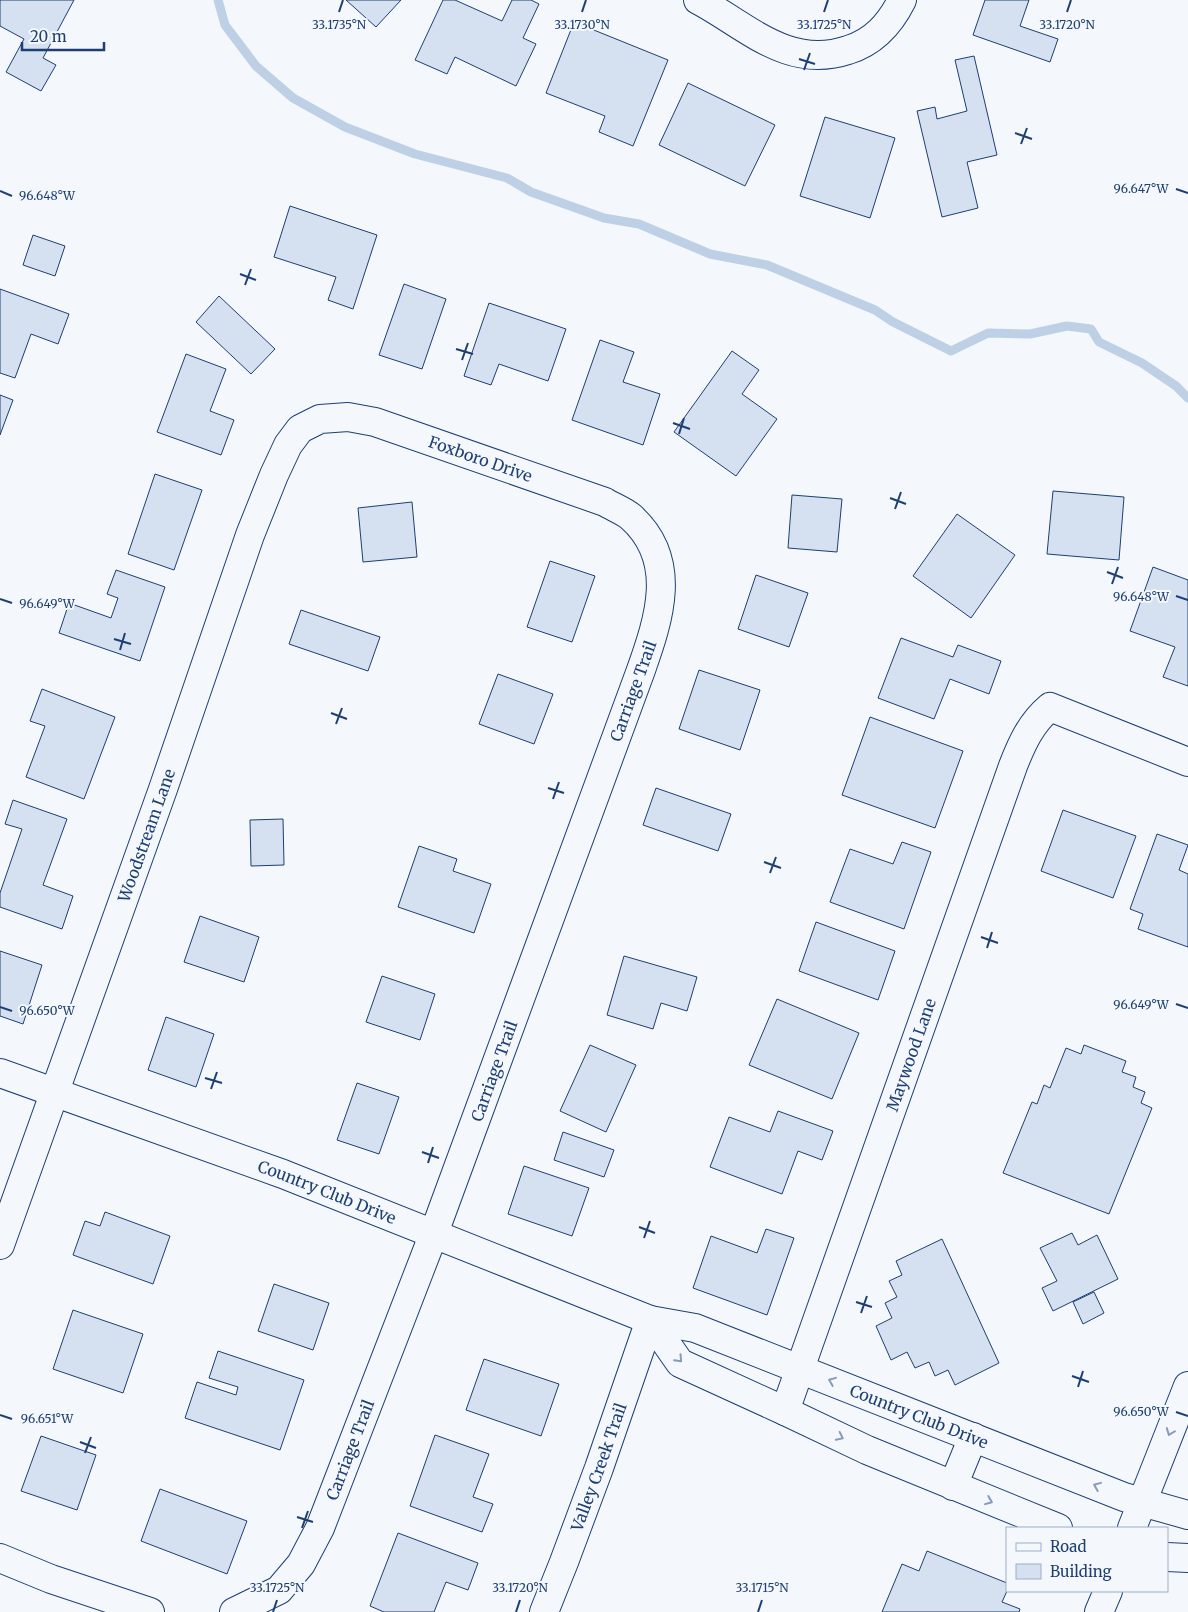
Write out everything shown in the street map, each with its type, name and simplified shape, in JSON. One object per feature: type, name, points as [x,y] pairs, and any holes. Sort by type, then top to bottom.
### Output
[{"type":"street","points":[[698,0],[773,45],[801,55],[828,56],[866,42],[877,35],[888,23],[902,0]]},
{"type":"street","name":"Foxboro Drive","points":[[300,429],[320,420],[348,417],[375,422],[605,502],[631,516],[650,538]]},
{"type":"street","name":"Woodstream Lane","points":[[0,1244],[163,789],[250,535],[288,445],[300,429]]},
{"type":"street","name":"Carriage Trail","points":[[234,1612],[279,1590],[301,1564],[320,1528],[434,1233],[656,626],[661,593],[660,566],[650,538]]},
{"type":"street","name":"Maywood Lane","points":[[785,1411],[1020,750],[1034,723],[1050,707],[1188,762]]},
{"type":"street","name":"Country Club Drive","points":[[0,1073],[268,1168],[650,1320],[695,1328],[1143,1503],[1188,1515]]},
{"type":"street","points":[[650,1320],[680,1363],[867,1450],[1056,1527]]},
{"type":"street","name":"Valley Creek Trail","points":[[544,1612],[580,1520],[650,1320]]},
{"type":"street","points":[[1132,1527],[1188,1386]]},
{"type":"street","points":[[953,1486],[973,1437]]},
{"type":"street","points":[[1168,1557],[1188,1558]]},
{"type":"street","points":[[0,1558],[51,1580],[150,1612]]},
{"type":"street","points":[[1099,1612],[1108,1592]]},
{"type":"building","points":[[0,0],[74,0],[43,58],[56,65],[41,91],[6,72],[24,39],[0,26]]},
{"type":"building","points":[[346,0],[401,0],[376,27]]},
{"type":"building","points":[[443,0],[455,0],[502,21],[512,0],[531,0],[539,4],[523,38],[536,44],[516,86],[455,57],[447,74],[415,60]]},
{"type":"building","points":[[985,0],[1029,0],[1020,26],[1058,39],[1050,62],[973,35]]},
{"type":"building","points":[[574,22],[668,60],[633,146],[599,132],[605,116],[546,93]]},
{"type":"building","points":[[974,56],[997,155],[967,162],[978,208],[942,217],[917,111],[935,107],[937,119],[967,111],[955,60]]},
{"type":"building","points":[[688,83],[775,125],[745,186],[659,145]]},
{"type":"building","points":[[825,117],[895,138],[870,218],[800,196]]},
{"type":"building","points":[[290,206],[377,235],[353,309],[328,300],[336,277],[274,257]]},
{"type":"building","points":[[33,235],[65,246],[55,276],[23,265]]},
{"type":"building","points":[[404,284],[446,299],[422,369],[379,355]]},
{"type":"building","points":[[0,289],[69,314],[58,344],[31,334],[15,378],[0,373]]},
{"type":"building","points":[[219,296],[275,349],[251,374],[196,322]]},
{"type":"building","points":[[489,303],[566,329],[548,381],[499,364],[491,385],[464,376]]},
{"type":"building","points":[[600,340],[634,352],[623,382],[660,394],[643,445],[572,420]]},
{"type":"building","points":[[732,351],[759,370],[742,394],[777,419],[736,476],[674,432]]},
{"type":"building","points":[[186,354],[226,369],[210,411],[234,420],[221,455],[157,432]]},
{"type":"building","points":[[0,395],[13,400],[0,435]]},
{"type":"building","points":[[155,474],[202,490],[174,570],[128,554]]},
{"type":"building","points":[[1053,491],[1124,497],[1119,560],[1047,554]]},
{"type":"building","points":[[792,495],[842,499],[837,552],[788,548]]},
{"type":"building","points":[[412,502],[417,557],[363,562],[358,508]]},
{"type":"building","points":[[957,514],[1015,555],[971,618],[913,576]]},
{"type":"building","points":[[550,561],[595,576],[572,642],[527,627]]},
{"type":"building","points":[[1153,567],[1188,580],[1188,686],[1163,677],[1175,647],[1130,631]]},
{"type":"building","points":[[116,570],[165,587],[140,661],[59,633],[69,603],[111,618],[118,598],[107,594]]},
{"type":"building","points":[[756,575],[808,593],[789,647],[738,629]]},
{"type":"building","points":[[301,610],[380,637],[368,671],[289,644]]},
{"type":"building","points":[[901,638],[953,657],[958,645],[1001,661],[989,694],[950,679],[934,719],[878,698]]},
{"type":"building","points":[[699,670],[760,690],[740,750],[679,729]]},
{"type":"building","points":[[498,674],[553,694],[534,744],[479,724]]},
{"type":"building","points":[[42,689],[115,717],[84,799],[26,777],[45,726],[30,721]]},
{"type":"building","points":[[870,717],[963,751],[935,828],[842,795]]},
{"type":"building","points":[[656,788],[731,814],[718,851],[643,825]]},
{"type":"building","points":[[13,800],[67,819],[43,885],[73,896],[62,929],[0,907],[0,893],[22,829],[5,824]]},
{"type":"building","points":[[1063,810],[1136,836],[1113,898],[1041,871]]},
{"type":"building","points":[[283,819],[284,865],[251,866],[250,820]]},
{"type":"building","points":[[1157,834],[1188,845],[1179,870],[1188,874],[1188,947],[1138,929],[1143,914],[1130,909]]},
{"type":"building","points":[[902,842],[931,852],[904,929],[830,902],[850,849],[893,864]]},
{"type":"building","points":[[419,846],[457,859],[453,871],[491,884],[474,933],[398,907]]},
{"type":"building","points":[[200,916],[259,937],[244,982],[184,962]]},
{"type":"building","points":[[816,922],[895,951],[878,1000],[799,971]]},
{"type":"building","points":[[0,951],[42,965],[23,1024],[0,1016]]},
{"type":"building","points":[[624,956],[697,977],[687,1011],[661,1003],[653,1029],[607,1015]]},
{"type":"building","points":[[382,976],[435,994],[420,1040],[366,1022]]},
{"type":"building","points":[[777,999],[859,1033],[832,1099],[749,1065]]},
{"type":"building","points":[[166,1017],[214,1034],[196,1087],[148,1070]]},
{"type":"building","points":[[590,1045],[636,1065],[606,1132],[560,1111]]},
{"type":"building","points":[[1084,1045],[1126,1061],[1122,1072],[1136,1077],[1133,1087],[1145,1092],[1141,1103],[1152,1108],[1109,1214],[1003,1173],[1032,1102],[1037,1104],[1044,1085],[1050,1088],[1066,1048],[1081,1054]]},
{"type":"building","points":[[357,1083],[399,1097],[379,1154],[337,1140]]},
{"type":"building","points":[[778,1111],[833,1131],[822,1160],[798,1151],[782,1194],[710,1167],[729,1117],[770,1132]]},
{"type":"building","points":[[563,1132],[614,1150],[604,1177],[554,1160]]},
{"type":"building","points":[[524,1166],[589,1188],[572,1236],[508,1214]]},
{"type":"building","points":[[105,1212],[170,1236],[153,1284],[73,1255],[85,1221],[100,1226]]},
{"type":"building","points":[[766,1229],[794,1238],[767,1315],[693,1288],[711,1236],[757,1253]]},
{"type":"building","points":[[1072,1233],[1078,1245],[1097,1235],[1118,1279],[1053,1311],[1042,1288],[1057,1281],[1040,1248]]},
{"type":"building","points":[[942,1239],[999,1363],[955,1385],[948,1370],[935,1376],[929,1362],[915,1368],[907,1352],[891,1360],[876,1326],[892,1318],[885,1303],[897,1297],[889,1281],[902,1275],[896,1261]]},
{"type":"building","points":[[274,1284],[329,1303],[313,1350],[258,1331]]},
{"type":"building","points":[[1094,1292],[1104,1313],[1083,1324],[1073,1302]]},
{"type":"building","points":[[73,1310],[143,1334],[123,1393],[53,1369]]},
{"type":"building","points":[[218,1351],[304,1380],[280,1450],[185,1418],[197,1382],[236,1395],[238,1387],[209,1378]]},
{"type":"building","points":[[484,1359],[559,1384],[541,1436],[466,1410]]},
{"type":"building","points":[[435,1435],[489,1454],[473,1497],[493,1504],[482,1532],[410,1506]]},
{"type":"building","points":[[41,1436],[96,1455],[77,1510],[21,1491]]},
{"type":"building","points":[[160,1489],[247,1521],[227,1574],[141,1541]]},
{"type":"building","points":[[398,1533],[478,1563],[468,1590],[446,1582],[434,1612],[384,1612],[370,1606]]},
{"type":"building","points":[[927,1551],[1006,1583],[1007,1592],[1002,1602],[1020,1609],[1019,1612],[882,1612],[902,1564],[919,1571]]},
{"type":"waterway","points":[[218,0],[225,25],[256,66],[293,98],[345,127],[415,154],[507,178],[531,192],[604,218],[639,224],[710,254],[767,265],[875,310],[893,322],[951,351],[988,333],[1030,334],[1067,326],[1091,329],[1099,342],[1142,363],[1176,386],[1188,398]]}]
